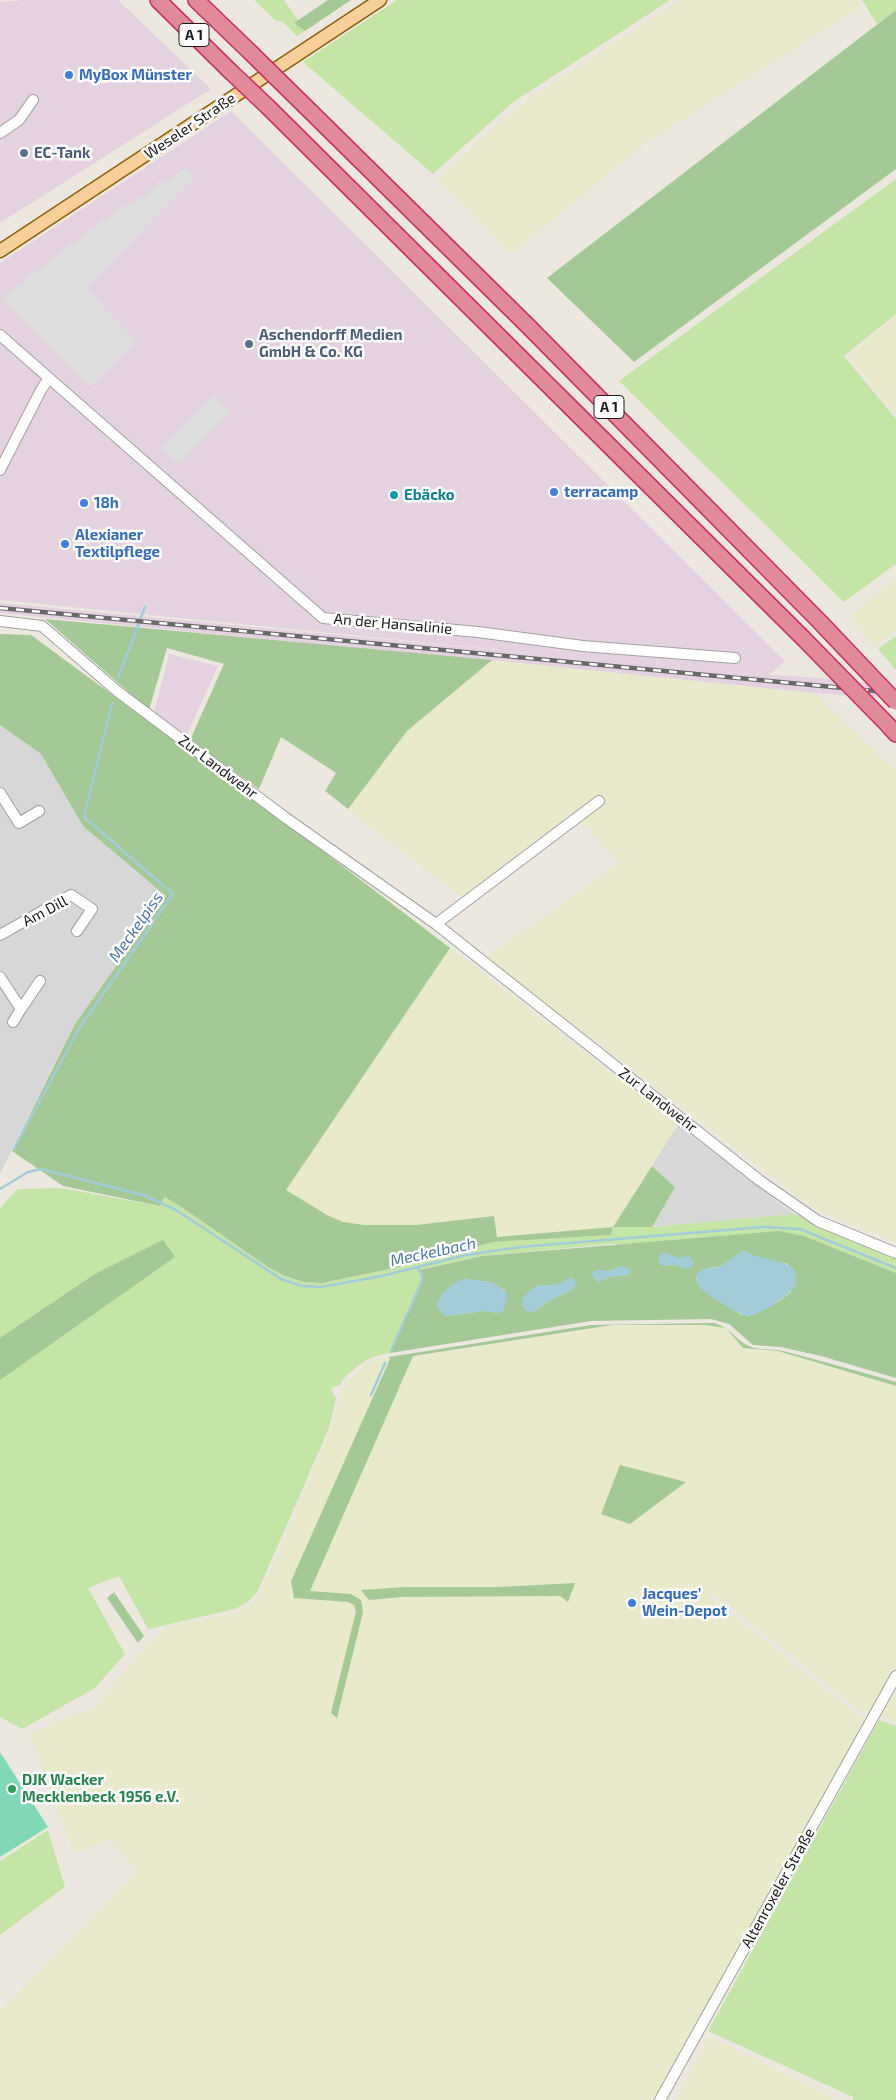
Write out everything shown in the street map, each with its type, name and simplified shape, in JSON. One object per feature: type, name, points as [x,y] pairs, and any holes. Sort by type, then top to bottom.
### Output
[{"type":"highway","name":"A 1","points":[[158,0],[803,638],[891,729]]},
{"type":"highway","name":"A 1","points":[[196,0],[529,327],[820,622],[896,702]]},
{"type":"main road","name":"Weseler Straße","points":[[0,252],[380,0]]},
{"type":"street","points":[[0,132],[19,120],[33,100]]},
{"type":"street","name":"An der Hansalinie","points":[[0,335],[323,618],[478,632],[583,646],[735,658]]},
{"type":"street","points":[[0,470],[49,378]]},
{"type":"street","name":"Zur Landwehr","points":[[0,622],[42,626],[130,701],[286,818],[436,924],[759,1180],[818,1221],[896,1253]]},
{"type":"street","points":[[0,793],[19,823],[39,811]]},
{"type":"street","points":[[436,924],[599,801]]},
{"type":"street","name":"Am Dill","points":[[0,935],[71,895],[92,909],[76,931]]},
{"type":"street","points":[[0,977],[21,1009]]},
{"type":"street","points":[[13,1022],[40,981]]},
{"type":"street","name":"Altenroxeler Straße","points":[[660,2100],[896,1676]]},
{"type":"shaded area","points":[[21,0],[118,0],[211,89],[0,223],[0,2]]},
{"type":"shaded area","points":[[231,111],[785,661],[769,675],[896,686],[896,699],[814,693],[0,613],[0,603],[561,656],[0,600],[0,263]]},
{"type":"shaded area","points":[[186,168],[195,177],[86,288],[136,341],[90,387],[2,299],[17,284],[20,286],[35,270],[38,272],[54,257],[56,259],[72,243],[74,245],[90,228],[93,230],[103,220],[106,221],[121,206],[124,208],[128,203],[131,205],[141,195],[144,197],[159,182],[161,184],[166,180],[168,182],[179,171],[181,172]]},
{"type":"shaded area","points":[[215,395],[230,413],[179,464],[162,448]]},
{"type":"shaded area","points":[[169,654],[218,666],[186,737],[154,713]]},
{"type":"shaded area","points":[[0,725],[41,754],[83,826],[167,896],[75,1024],[0,1174]]},
{"type":"shaded area","points":[[678,1124],[794,1214],[652,1227],[675,1187],[652,1166]]},
{"type":"green space","points":[[254,0],[284,0],[298,20],[294,23],[305,31],[297,36],[283,22],[275,20]]},
{"type":"green space","points":[[328,0],[351,0],[305,31],[294,23]]},
{"type":"green space","points":[[397,0],[670,0],[512,103],[433,174],[303,62]]},
{"type":"green space","points":[[680,0],[858,0],[862,6],[646,143],[511,254],[438,179],[519,106]]},
{"type":"green space","points":[[862,0],[896,0],[896,10],[877,24]]},
{"type":"green space","points":[[896,10],[896,169],[634,362],[547,278]]},
{"type":"green space","points":[[896,179],[896,314],[844,356],[896,419],[896,564],[844,602],[619,381]]},
{"type":"green space","points":[[896,316],[896,415],[848,356]]},
{"type":"green space","points":[[896,579],[896,631],[875,648],[850,616]]},
{"type":"green space","points":[[45,619],[492,660],[407,731],[348,809],[325,791],[336,773],[281,737],[259,789],[190,740],[224,664],[167,648],[149,710]]},
{"type":"green space","points":[[0,634],[31,635],[278,817],[450,948],[286,1190],[327,1215],[343,1222],[364,1225],[416,1225],[494,1216],[497,1237],[613,1227],[611,1235],[493,1242],[414,1264],[322,1283],[304,1282],[285,1276],[268,1267],[164,1197],[160,1206],[63,1186],[12,1151],[75,1024],[166,896],[83,826],[41,754],[0,725]]},
{"type":"green space","points":[[896,636],[896,670],[878,649]]},
{"type":"green space","points":[[492,660],[814,693],[896,772],[896,1242],[816,1210],[486,958],[620,863],[577,816],[463,898],[348,809],[407,731]]},
{"type":"green space","points":[[450,948],[678,1124],[613,1227],[496,1237],[494,1216],[416,1225],[364,1225],[343,1222],[327,1215],[286,1190]]},
{"type":"green space","points":[[652,1166],[675,1187],[652,1227],[613,1227]]},
{"type":"green space","points":[[61,1188],[159,1206],[163,1197],[180,1206],[268,1267],[285,1276],[304,1282],[322,1283],[414,1264],[493,1242],[611,1235],[613,1227],[652,1227],[794,1214],[896,1257],[896,1273],[829,1246],[610,1244],[482,1256],[420,1270],[423,1281],[390,1353],[363,1362],[341,1381],[342,1384],[331,1388],[336,1399],[329,1428],[258,1591],[248,1602],[235,1609],[148,1629],[119,1576],[88,1588],[125,1654],[95,1688],[22,1729],[0,1717],[0,1208],[18,1189]]},
{"type":"green space","points":[[779,1231],[804,1236],[896,1273],[896,1378],[821,1356],[781,1347],[753,1345],[729,1324],[711,1319],[591,1321],[390,1353],[423,1281],[420,1270],[482,1256]],"holes":[[[744,1251],[754,1257],[788,1264],[791,1292],[778,1302],[749,1316],[740,1314],[701,1288],[696,1279],[702,1270],[721,1266]],[[623,1266],[629,1275],[611,1276],[598,1282],[609,1271]],[[463,1279],[489,1282],[505,1290],[499,1313],[484,1311],[446,1316]],[[538,1285],[556,1285],[572,1290],[550,1300],[535,1311]]]},
{"type":"green space","points":[[163,1240],[175,1257],[0,1380],[0,1338],[95,1274]]},
{"type":"green space","points":[[714,1323],[725,1328],[705,1325],[612,1325],[413,1356],[310,1591],[351,1594],[361,1600],[363,1612],[337,1718],[331,1713],[356,1611],[354,1605],[348,1602],[294,1598],[291,1581],[390,1359],[389,1357],[591,1325]]},
{"type":"green space","points":[[612,1325],[705,1325],[726,1328],[743,1348],[778,1351],[896,1386],[896,1667],[868,1715],[713,1593],[710,1597],[865,1719],[866,1724],[656,2100],[0,2100],[0,2012],[137,1872],[110,1838],[75,1854],[29,1733],[94,1708],[140,1653],[165,1627],[235,1613],[250,1606],[261,1593],[332,1427],[345,1386],[360,1368],[373,1360],[389,1357],[390,1359],[291,1581],[294,1598],[348,1602],[354,1605],[356,1611],[363,1612],[351,1594],[310,1591],[412,1356]],"holes":[[[575,1583],[568,1602],[560,1596],[402,1597],[369,1600],[362,1590],[405,1587],[499,1587]]]},
{"type":"green space","points":[[727,1329],[753,1348],[779,1350],[826,1362],[896,1382],[896,1386],[778,1351],[743,1348]]},
{"type":"green space","points":[[620,1465],[686,1482],[630,1524],[601,1514]]},
{"type":"green space","points":[[575,1583],[568,1602],[560,1596],[402,1597],[369,1600],[361,1590],[405,1587],[499,1587]]},
{"type":"green space","points":[[114,1592],[144,1636],[138,1643],[107,1598]]},
{"type":"green space","points":[[896,1692],[896,1721],[879,1716]]},
{"type":"green space","points":[[879,1720],[896,1726],[896,2100],[853,2100],[853,2097],[708,2031]]},
{"type":"green space","name":"DJK Wacker Mecklenbeck 1956 e.V.","points":[[0,1752],[48,1827],[0,1857]]},
{"type":"green space","points":[[48,1830],[65,1887],[0,1935],[0,1861]]},
{"type":"green space","points":[[709,2037],[835,2100],[677,2100]]},
{"type":"water","points":[[744,1251],[788,1265],[794,1269],[796,1280],[793,1289],[782,1299],[759,1313],[748,1316],[731,1309],[704,1291],[697,1281],[697,1273],[700,1271],[723,1265]]},
{"type":"water","points":[[666,1252],[677,1258],[689,1256],[693,1262],[692,1267],[684,1269],[676,1265],[662,1266],[658,1259],[660,1255]]},
{"type":"water","points":[[623,1266],[630,1269],[631,1273],[629,1275],[611,1276],[598,1282],[592,1276],[593,1272],[597,1270],[609,1271]]},
{"type":"water","points":[[572,1277],[576,1281],[572,1290],[550,1300],[535,1311],[528,1313],[523,1307],[522,1300],[528,1292],[538,1285],[556,1285]]},
{"type":"water","points":[[463,1279],[488,1282],[500,1286],[508,1296],[503,1311],[499,1313],[484,1311],[446,1316],[440,1311],[438,1300],[446,1290]]},
{"type":"waterway","name":"Meckelpiss","points":[[118,678],[145,607]]},
{"type":"waterway","name":"Meckelpiss","points":[[14,1149],[80,1027],[173,894],[84,817],[112,704]]},
{"type":"waterway","name":"Meckelbach","points":[[0,1189],[28,1172],[42,1169],[146,1196],[176,1210],[281,1279],[302,1286],[321,1287],[382,1276],[466,1255],[520,1247],[763,1227],[800,1229],[896,1268]]},
{"type":"waterway","points":[[391,1351],[422,1281],[418,1268]]},
{"type":"waterway","points":[[371,1395],[385,1363]]},
{"type":"railway","points":[[0,608],[896,693]]},
{"type":"place","name":"MyBox Münster","points":[[69,75]]},
{"type":"place","name":"EC-Tank","points":[[24,153]]},
{"type":"place","name":"Aschendorff Medien GmbH & Co. KG","points":[[249,344]]},
{"type":"place","name":"terracamp","points":[[554,492]]},
{"type":"place","name":"Ebäcko","points":[[394,495]]},
{"type":"place","name":"18h","points":[[84,503]]},
{"type":"place","name":"Alexianer Textilpflege","points":[[65,544]]},
{"type":"place","name":"Jacques’ Wein-Depot","points":[[632,1603]]},
{"type":"place","name":"DJK Wacker Mecklenbeck 1956 e.V.","points":[[12,1789]]}]
